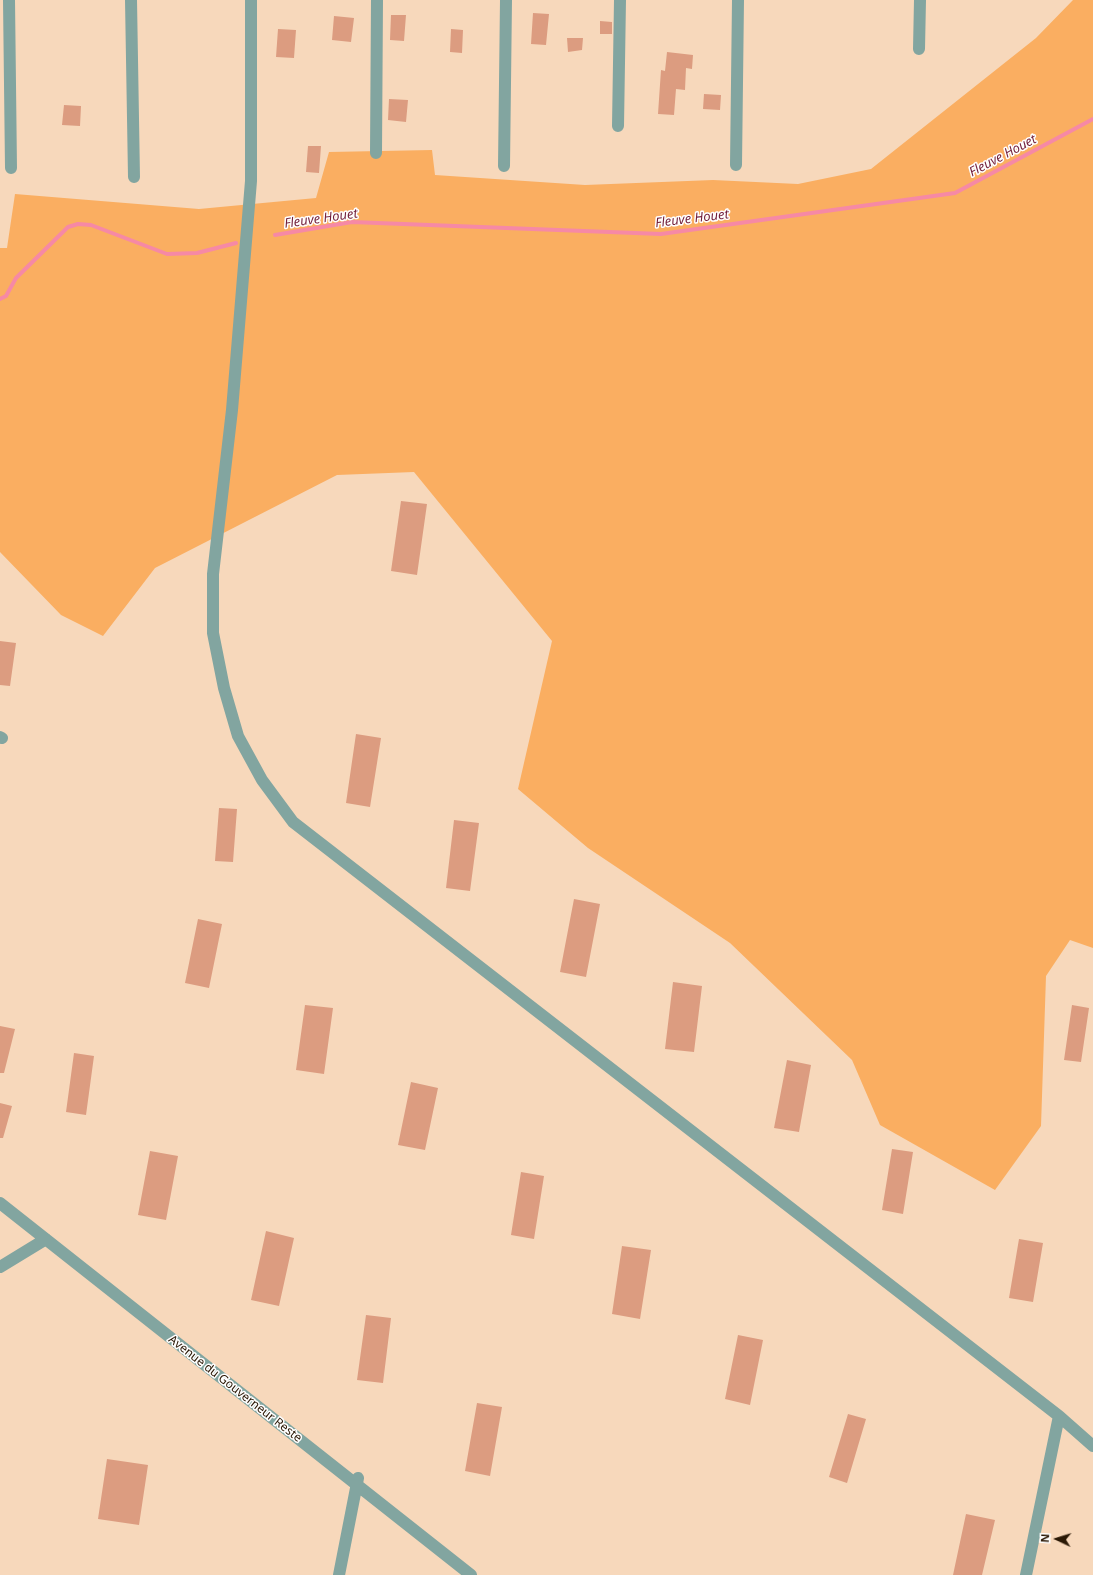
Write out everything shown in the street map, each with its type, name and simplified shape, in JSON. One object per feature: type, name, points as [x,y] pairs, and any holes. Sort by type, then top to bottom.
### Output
[{"type":"street","points":[[9,0],[11,168]]},
{"type":"street","points":[[131,0],[134,177]]},
{"type":"street","points":[[251,0],[251,181],[232,410],[213,574],[213,633],[224,688],[238,736],[262,780],[293,822],[1059,1416],[1093,1446]]},
{"type":"street","points":[[376,153],[377,0]]},
{"type":"street","points":[[504,166],[506,0]]},
{"type":"street","points":[[618,126],[620,0]]},
{"type":"street","points":[[736,165],[738,0]]},
{"type":"street","points":[[919,48],[920,0]]},
{"type":"street","name":"Avenue du Gouverneur Reste","points":[[0,1203],[471,1575]]},
{"type":"street","points":[[0,1267],[46,1239]]},
{"type":"street","points":[[1026,1575],[1059,1416]]},
{"type":"street","points":[[339,1575],[359,1476]]},
{"type":"shaded area","points":[[1073,0],[1093,0],[1093,948],[1070,940],[1046,976],[1041,1126],[995,1190],[880,1125],[852,1060],[730,943],[588,848],[518,789],[552,641],[414,472],[337,475],[155,568],[103,636],[61,615],[0,552],[0,248],[7,248],[15,194],[199,209],[316,198],[329,152],[432,150],[435,175],[585,185],[713,180],[798,184],[871,169],[1036,38]]},
{"type":"building","points":[[533,13],[549,14],[546,45],[531,44]]},
{"type":"building","points":[[391,15],[406,15],[404,41],[390,40]]},
{"type":"building","points":[[334,16],[354,18],[351,42],[332,40]]},
{"type":"building","points":[[600,21],[612,22],[612,34],[600,34]]},
{"type":"building","points":[[278,29],[296,30],[294,58],[276,57]]},
{"type":"building","points":[[451,29],[463,30],[462,53],[450,52]]},
{"type":"building","points":[[567,38],[583,38],[582,50],[568,52]]},
{"type":"building","points":[[667,52],[693,55],[692,69],[686,68],[685,90],[676,89],[674,115],[658,114],[661,70],[665,71]]},
{"type":"building","points":[[704,94],[721,95],[720,110],[703,109]]},
{"type":"building","points":[[389,99],[408,100],[406,122],[388,120]]},
{"type":"building","points":[[64,105],[81,106],[80,126],[62,125]]},
{"type":"building","points":[[308,146],[321,146],[319,173],[306,172]]},
{"type":"building","points":[[401,501],[427,504],[417,575],[391,571]]},
{"type":"building","points":[[0,641],[16,643],[10,686],[0,685]]},
{"type":"building","points":[[356,734],[381,738],[370,807],[346,803]]},
{"type":"building","points":[[219,808],[237,809],[233,862],[215,861]]},
{"type":"building","points":[[454,820],[479,823],[470,891],[446,888]]},
{"type":"building","points":[[574,899],[600,904],[586,977],[560,972]]},
{"type":"building","points":[[198,919],[222,924],[209,988],[185,983]]},
{"type":"building","points":[[673,982],[702,986],[694,1052],[665,1049]]},
{"type":"building","points":[[305,1005],[333,1008],[324,1074],[296,1070]]},
{"type":"building","points":[[1072,1005],[1089,1008],[1081,1062],[1064,1060]]},
{"type":"building","points":[[0,1026],[15,1029],[4,1073],[0,1073]]},
{"type":"building","points":[[74,1053],[94,1056],[86,1115],[66,1112]]},
{"type":"building","points":[[787,1060],[811,1065],[799,1132],[774,1128]]},
{"type":"building","points":[[411,1082],[438,1088],[425,1150],[398,1145]]},
{"type":"building","points":[[0,1103],[12,1106],[3,1138],[0,1138]]},
{"type":"building","points":[[892,1149],[913,1152],[903,1214],[882,1210]]},
{"type":"building","points":[[150,1151],[178,1156],[166,1220],[138,1215]]},
{"type":"building","points":[[521,1172],[544,1176],[534,1239],[511,1235]]},
{"type":"building","points":[[266,1231],[294,1238],[279,1306],[251,1300]]},
{"type":"building","points":[[1019,1239],[1043,1243],[1033,1302],[1009,1298]]},
{"type":"building","points":[[622,1246],[651,1250],[640,1319],[612,1314]]},
{"type":"building","points":[[366,1315],[391,1318],[383,1383],[357,1380]]},
{"type":"building","points":[[738,1335],[763,1340],[750,1405],[725,1399]]},
{"type":"building","points":[[477,1403],[502,1407],[490,1476],[465,1471]]},
{"type":"building","points":[[848,1414],[866,1419],[847,1483],[829,1477]]},
{"type":"building","points":[[107,1459],[148,1465],[139,1525],[98,1519]]},
{"type":"building","points":[[966,1514],[995,1520],[982,1575],[953,1575]]},
{"type":"waterway","name":"Fleuve Houet","points":[[275,235],[352,222],[661,234],[955,193],[1093,119]]},
{"type":"waterway","name":"Fleuve Houet","points":[[0,299],[6,296],[16,278],[68,227],[78,224],[91,225],[167,254],[197,253],[236,243]]}]
